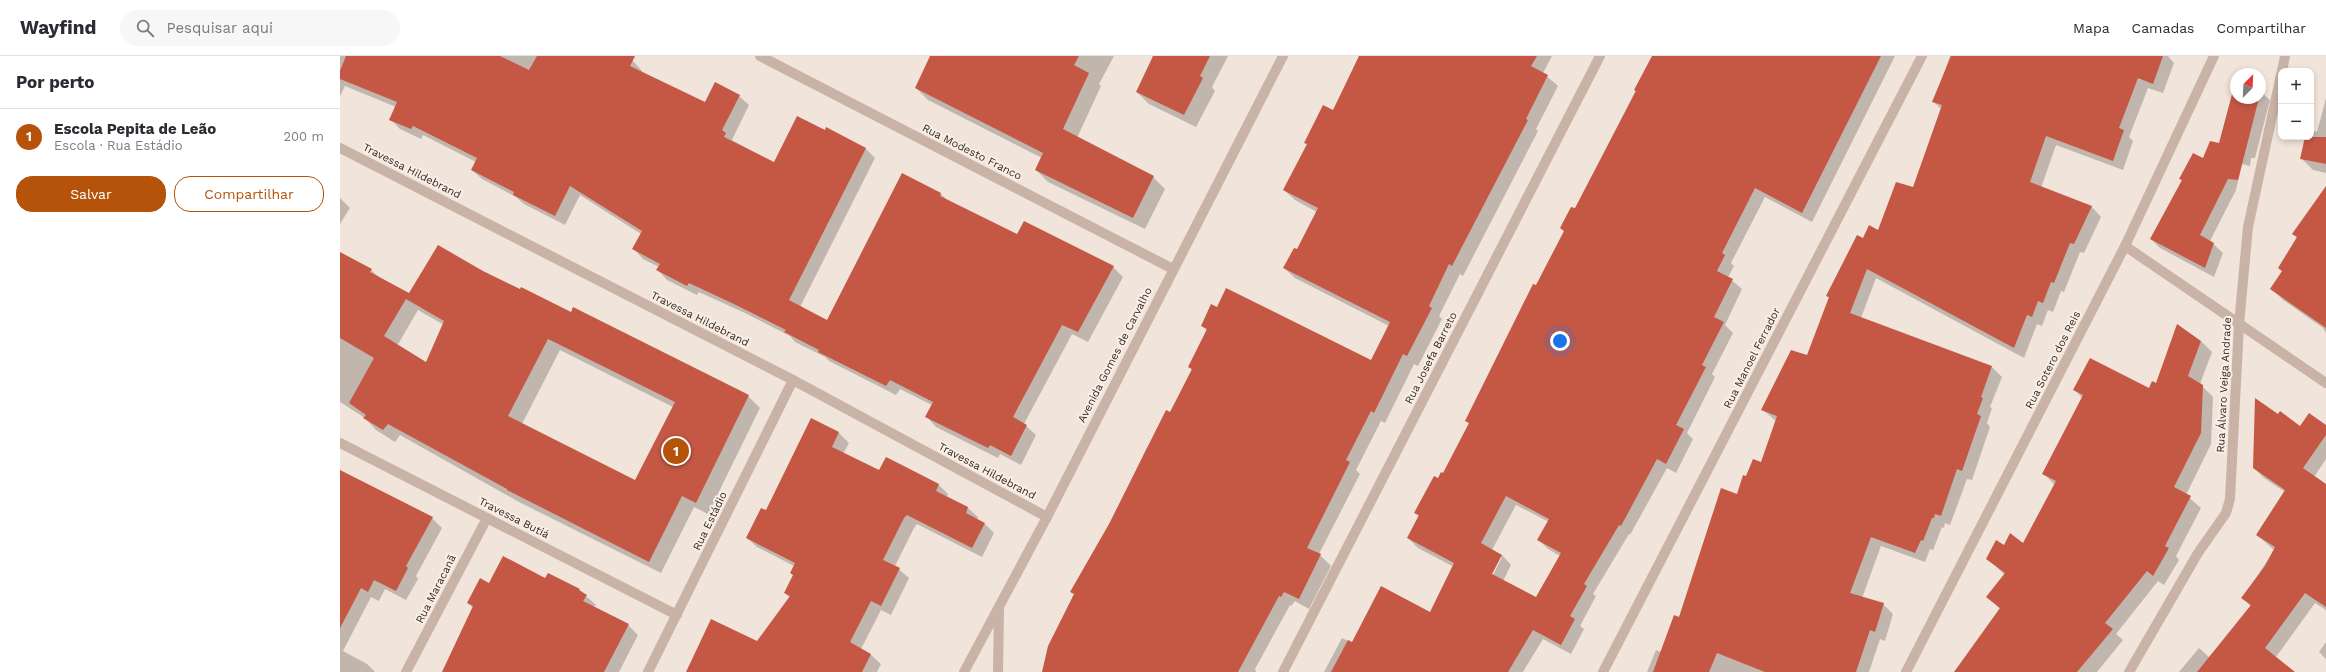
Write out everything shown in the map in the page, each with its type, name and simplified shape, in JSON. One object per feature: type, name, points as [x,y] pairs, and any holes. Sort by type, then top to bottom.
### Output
[{"type":"street","name":"Rua Modesto Franco","points":[[760,56],[1173,269]]},
{"type":"street","name":"Avenida Gomes de Carvalho","points":[[998,672],[999,606],[1047,517],[1283,56]]},
{"type":"street","name":"Rua Josefa Barreto","points":[[1283,672],[1600,56]]},
{"type":"street","name":"Rua Manoel Ferrador","points":[[1603,672],[1922,56]]},
{"type":"street","name":"Rua Sotero dos Reis","points":[[1906,672],[2125,246],[2214,56]]},
{"type":"street","points":[[2283,68],[2285,56]]},
{"type":"street","name":"Rua Álvaro Veiga Andrade","points":[[2129,672],[2198,553],[2226,513],[2230,499],[2239,324],[2248,228],[2278,89]]},
{"type":"street","name":"Travessa Hildebrand","points":[[340,148],[792,380],[1047,517]]},
{"type":"street","points":[[2125,246],[2326,383]]},
{"type":"street","name":"Rua Estádio","points":[[648,672],[792,380]]},
{"type":"street","name":"Travessa Butiá","points":[[340,443],[677,615]]},
{"type":"street","name":"Rua Maracanã","points":[[406,672],[486,518]]},
{"type":"street","points":[[964,672],[999,606]]},
{"type":"building","points":[[346,56],[500,56],[529,70],[537,56],[635,56],[630,66],[705,102],[715,82],[740,95],[722,130],[726,133],[724,137],[774,162],[797,116],[825,130],[826,127],[866,148],[789,300],[827,320],[902,173],[941,193],[940,196],[1017,234],[1024,221],[1114,266],[1078,332],[1062,325],[1013,417],[1027,425],[1011,456],[990,445],[988,448],[925,417],[933,402],[890,380],[886,386],[818,352],[819,350],[784,332],[786,330],[689,283],[687,286],[656,270],[660,264],[632,249],[642,231],[570,186],[555,216],[513,195],[514,192],[471,170],[477,158],[413,126],[411,129],[389,120],[397,102],[340,79],[340,71]]},
{"type":"building","points":[[930,56],[1079,56],[1074,65],[1089,73],[1063,129],[1154,176],[1133,218],[1035,170],[1043,153],[915,88]]},
{"type":"building","points":[[1153,56],[1210,56],[1200,76],[1203,78],[1184,115],[1136,92]]},
{"type":"building","points":[[1359,56],[1537,56],[1531,66],[1548,75],[1526,119],[1528,120],[1452,266],[1449,264],[1429,306],[1432,308],[1407,356],[1403,354],[1374,413],[1371,411],[1346,460],[1350,462],[1307,548],[1321,554],[1299,599],[1284,592],[1281,597],[1279,596],[1238,672],[1042,672],[1048,646],[1074,594],[1070,592],[1109,524],[1166,410],[1170,412],[1192,369],[1188,367],[1207,329],[1201,326],[1211,304],[1217,307],[1226,288],[1371,360],[1390,322],[1283,268],[1294,248],[1297,249],[1318,208],[1283,190],[1307,144],[1304,143],[1323,105],[1333,110]]},
{"type":"building","points":[[1652,56],[1881,56],[1802,213],[1755,188],[1722,253],[1725,255],[1717,271],[1733,279],[1714,317],[1724,322],[1702,365],[1706,367],[1676,425],[1684,429],[1666,464],[1657,459],[1621,526],[1619,525],[1584,584],[1587,586],[1570,616],[1575,619],[1561,645],[1533,630],[1508,672],[1331,672],[1348,640],[1352,642],[1381,586],[1430,612],[1454,563],[1407,538],[1419,515],[1414,513],[1434,476],[1438,478],[1441,472],[1443,473],[1469,423],[1465,421],[1533,284],[1536,285],[1564,231],[1560,228],[1571,207],[1575,208],[1636,91],[1634,90]],"holes":[[[1506,496],[1549,519],[1537,540],[1561,553],[1536,597],[1492,574],[1502,555],[1481,543]]]},
{"type":"building","points":[[1951,56],[2163,56],[2153,84],[2138,78],[2119,128],[2124,130],[2113,161],[2046,136],[2030,182],[2092,206],[2074,244],[2070,243],[2054,283],[2051,282],[2043,303],[2038,301],[2032,317],[2027,315],[2014,348],[1867,269],[1850,313],[1992,366],[1981,397],[1983,398],[1977,414],[1981,416],[1962,471],[1957,469],[1941,516],[1935,514],[1934,518],[1932,518],[1923,541],[1921,540],[1915,553],[1871,537],[1850,593],[1884,603],[1875,632],[1870,630],[1856,672],[1765,672],[1717,653],[1709,672],[1653,672],[1674,615],[1679,617],[1721,488],[1737,494],[1743,475],[1746,476],[1753,459],[1761,462],[1777,416],[1761,410],[1791,350],[1807,355],[1829,297],[1826,296],[1857,235],[1863,238],[1869,225],[1878,230],[1896,182],[1913,187],[1942,105],[1932,102]]},
{"type":"building","points":[[2230,102],[2230,104],[2257,104],[2238,180],[2228,179],[2200,235],[2214,243],[2205,268],[2150,239],[2182,180],[2179,179],[2193,153],[2203,158],[2210,141],[2219,143]]},
{"type":"building","points":[[2314,137],[2326,137],[2326,164],[2300,159],[2304,140],[2314,140]]},
{"type":"building","points":[[2326,186],[2326,328],[2270,289],[2282,271],[2278,268],[2297,237],[2292,234]]},
{"type":"building","points":[[438,245],[483,271],[520,289],[521,287],[571,312],[573,307],[749,395],[696,503],[682,496],[649,562],[507,490],[388,424],[383,430],[363,418],[366,415],[349,403],[374,358],[340,338],[340,252],[372,269],[370,272],[409,293]],"holes":[[[406,299],[444,321],[426,362],[384,336]],[[548,339],[675,402],[635,480],[508,416]]]},
{"type":"building","points":[[2177,324],[2201,341],[2188,376],[2203,385],[2201,433],[2174,487],[2191,496],[2165,546],[2169,548],[2153,576],[2147,571],[2105,623],[2113,629],[2077,672],[1954,672],[2000,608],[1986,597],[2005,573],[1986,559],[1996,540],[2004,545],[2010,533],[2023,543],[2056,481],[2042,474],[2083,395],[2073,390],[2090,358],[2149,388],[2152,381],[2156,383]]},
{"type":"building","points":[[2255,398],[2278,414],[2280,411],[2300,426],[2309,413],[2326,425],[2326,435],[2303,468],[2326,484],[2326,607],[2305,593],[2265,648],[2295,672],[2197,672],[2251,605],[2241,598],[2265,566],[2275,547],[2256,535],[2285,490],[2253,468]]},
{"type":"building","points":[[811,418],[839,432],[832,447],[879,470],[886,457],[939,484],[936,491],[968,507],[966,513],[985,523],[972,548],[907,515],[904,518],[883,560],[900,568],[881,606],[871,601],[850,642],[871,654],[862,672],[686,672],[711,619],[757,641],[790,596],[784,593],[793,575],[790,573],[795,563],[746,538],[761,508],[766,510]]},
{"type":"building","points":[[340,470],[433,517],[406,566],[408,568],[396,591],[374,580],[368,592],[361,588],[340,628]]},
{"type":"building","points":[[503,556],[545,578],[548,573],[580,589],[579,590],[587,595],[583,601],[629,624],[604,672],[442,672],[473,606],[467,603],[480,578],[489,583]]},
{"type":"place","name":"Escola Pepita de Leão","points":[[676,451]]}]
